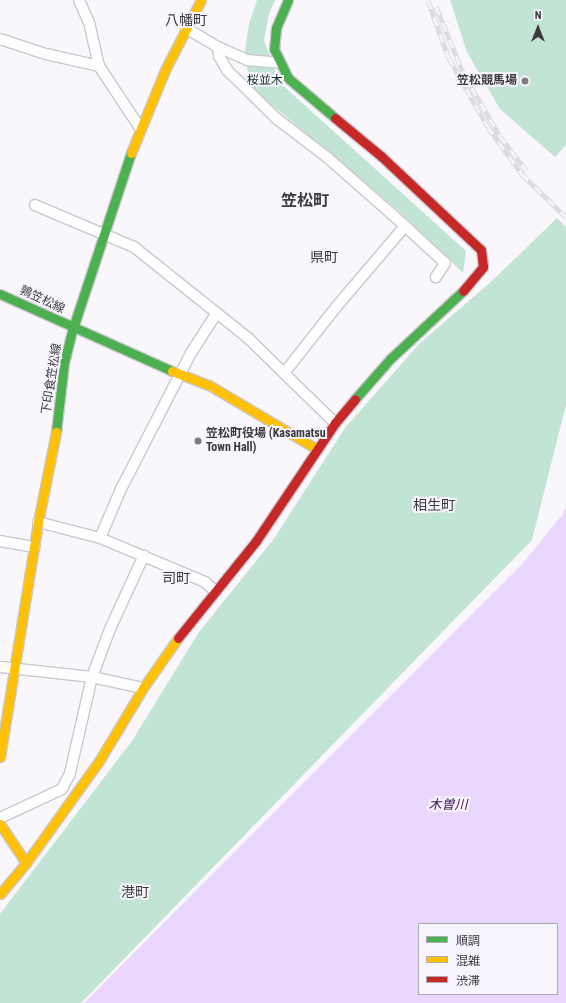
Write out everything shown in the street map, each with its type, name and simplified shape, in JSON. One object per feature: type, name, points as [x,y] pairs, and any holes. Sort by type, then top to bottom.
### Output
[{"type":"street","points":[[79,0],[89,22],[99,66],[140,128]]},
{"type":"street","name":"下印食笠松線","points":[[0,757],[16,670],[38,522],[55,437],[64,363],[73,328],[140,128],[164,70],[201,0]]},
{"type":"street","points":[[0,894],[26,863],[98,761],[143,688],[215,591],[256,541],[336,423],[390,359],[470,285],[483,268],[481,250],[474,242],[382,156],[298,88],[279,63],[274,49],[276,28],[288,0]]},
{"type":"street","points":[[186,28],[218,47],[247,60],[279,63]]},
{"type":"street","points":[[0,39],[46,54],[99,66]]},
{"type":"street","points":[[218,47],[219,56],[227,70],[277,119],[339,168],[445,263],[436,277]]},
{"type":"street","points":[[35,205],[134,247],[216,314],[248,338],[285,372],[336,423]]},
{"type":"street","points":[[285,372],[337,306],[405,226]]},
{"type":"street","name":"鶉笠松線","points":[[0,294],[140,358],[182,373],[209,385],[318,449]]},
{"type":"street","points":[[100,538],[121,489],[182,373],[216,314]]},
{"type":"street","points":[[38,522],[100,538],[144,555],[205,582],[215,591]]},
{"type":"street","points":[[0,541],[34,547]]},
{"type":"street","points":[[0,818],[62,789],[70,773],[92,677],[110,629],[144,555]]},
{"type":"street","points":[[0,667],[16,670],[92,677],[143,688]]},
{"type":"street","points":[[0,824],[26,863]]},
{"type":"green space","name":"桜並木","points":[[257,0],[275,0],[269,14],[264,40],[279,82],[466,251],[463,273],[400,212],[254,90],[244,58],[249,24]]},
{"type":"green space","name":"笠松競馬場","points":[[450,0],[566,0],[566,145],[555,157],[500,109],[467,52]]},
{"type":"green space","points":[[557,218],[566,227],[566,405],[532,540],[81,1003],[0,1003],[0,914],[132,741],[199,632],[273,540],[345,428],[419,344],[493,280]]},
{"type":"water","name":"木曽川","points":[[566,506],[566,1003],[84,1003],[523,563],[563,514]]},
{"type":"railway","points":[[428,0],[449,58],[488,127],[522,174],[566,217]]},
{"type":"railway","points":[[436,6],[463,72],[500,136],[527,171]]},
{"type":"traffic: fast","points":[[288,0],[276,28],[274,49],[288,78],[335,118]]},
{"type":"traffic: fast","points":[[56,432],[64,363],[73,328],[131,153]]},
{"type":"traffic: fast","points":[[355,399],[390,359],[463,291]]},
{"type":"traffic: fast","points":[[0,294],[172,371]]},
{"type":"traffic: slow","points":[[131,153],[165,70],[201,0]]},
{"type":"traffic: slow","points":[[172,371],[209,385],[317,449]]},
{"type":"traffic: slow","points":[[0,757],[38,522],[56,432]]},
{"type":"traffic: slow","points":[[0,894],[26,863],[99,761],[143,688],[178,638]]},
{"type":"traffic: slow","points":[[0,824],[26,863]]},
{"type":"traffic: jam","points":[[335,118],[381,156],[481,250],[483,267],[463,291]]},
{"type":"traffic: jam","points":[[178,638],[256,541],[335,423],[355,399]]},
{"type":"place","name":"笠松競馬場","points":[[525,81]]},
{"type":"place","name":"笠松町役場 (Kasamatsu Town Hall)","points":[[198,441]]},
{"type":"district","name":"八幡町","points":[[186,20]]},
{"type":"district","name":"笠松町","points":[[305,201]]},
{"type":"district","name":"県町","points":[[324,257]]},
{"type":"district","name":"相生町","points":[[434,505]]},
{"type":"district","name":"司町","points":[[176,578]]},
{"type":"district","name":"港町","points":[[135,892]]}]
